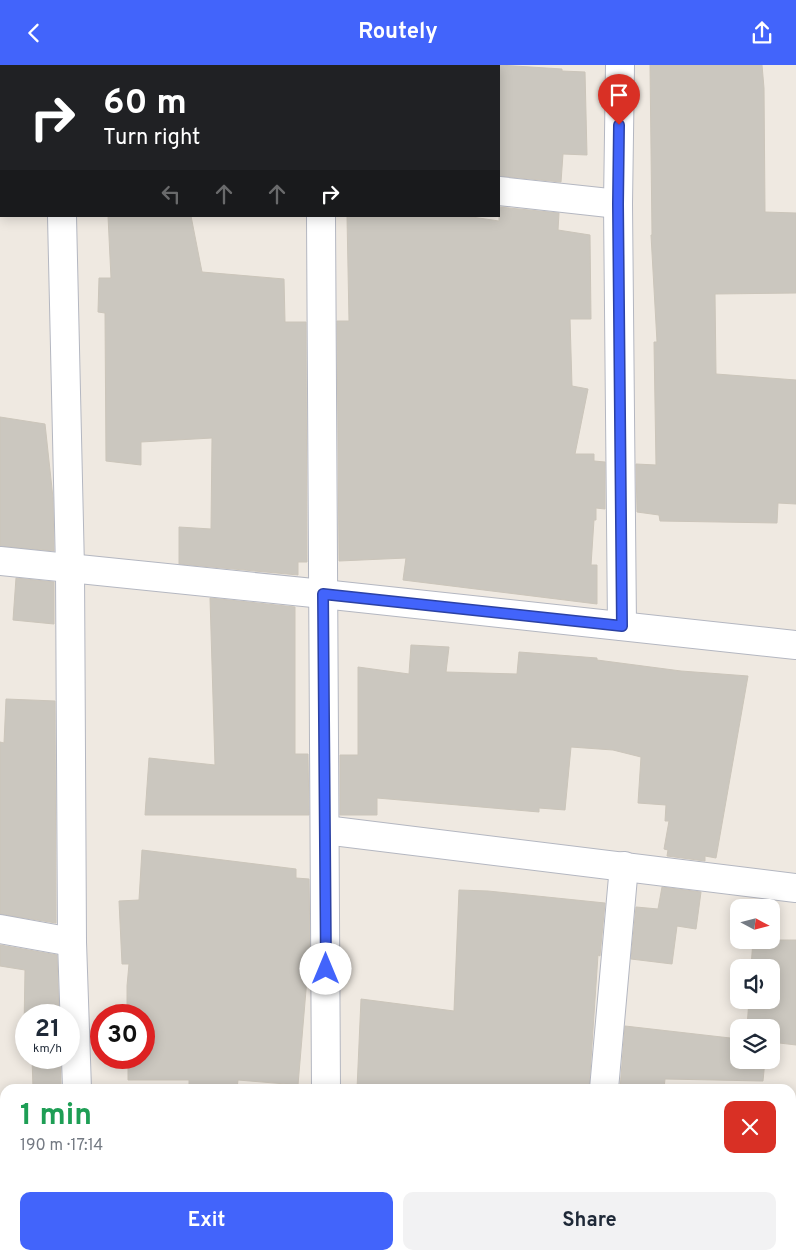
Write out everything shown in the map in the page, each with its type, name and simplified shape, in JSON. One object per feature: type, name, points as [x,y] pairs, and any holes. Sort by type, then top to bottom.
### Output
[{"type":"street","points":[[620,65],[618,204],[622,626]]},
{"type":"street","points":[[500,191],[618,204]]},
{"type":"street","points":[[62,217],[70,569],[72,942],[77,1084]]},
{"type":"street","points":[[321,217],[326,1084]]},
{"type":"street","points":[[0,561],[796,645]]},
{"type":"street","points":[[325,830],[796,888]]},
{"type":"street","points":[[604,1084],[624,866]]},
{"type":"street","points":[[0,929],[72,942]]},
{"type":"building","points":[[500,65],[585,72],[587,155],[563,154],[561,182],[500,176]]},
{"type":"building","points":[[650,65],[762,65],[764,88],[765,212],[796,213],[796,293],[715,294],[716,374],[796,380],[796,504],[778,503],[777,523],[660,521],[659,515],[637,512],[636,464],[656,465],[654,342],[657,342],[651,235]]},
{"type":"building","points":[[500,207],[559,213],[558,230],[590,235],[591,319],[570,319],[572,386],[588,389],[575,454],[594,454],[594,461],[605,462],[605,509],[596,508],[591,565],[597,565],[597,604],[403,580],[406,558],[339,561],[337,321],[349,321],[347,217],[472,217],[499,221]]},
{"type":"building","points":[[108,217],[191,217],[202,272],[284,279],[285,322],[306,322],[307,562],[298,562],[298,575],[179,564],[179,527],[211,529],[212,438],[141,442],[141,465],[106,461],[105,313],[98,312],[99,278],[111,278]]},
{"type":"building","points":[[0,417],[45,424],[53,498],[54,551],[0,546]]},
{"type":"building","points":[[16,578],[54,582],[54,624],[13,620]]},
{"type":"building","points":[[210,598],[295,607],[295,754],[308,754],[309,815],[145,815],[149,758],[215,765]]},
{"type":"building","points":[[411,645],[449,647],[446,672],[517,674],[519,652],[597,658],[597,660],[681,671],[748,676],[716,858],[705,856],[705,861],[667,856],[668,850],[664,849],[669,821],[665,821],[666,805],[638,803],[641,757],[613,750],[571,747],[565,810],[539,808],[539,812],[377,798],[377,815],[340,815],[340,755],[358,755],[358,667],[409,674]]},
{"type":"building","points":[[6,699],[55,701],[56,923],[0,914],[0,742],[4,743]]},
{"type":"building","points":[[142,850],[296,869],[296,878],[309,879],[310,943],[298,1084],[238,1080],[238,1084],[189,1084],[189,1080],[128,1080],[128,1069],[155,1069],[155,1004],[127,1004],[129,964],[122,964],[119,901],[139,900]]},
{"type":"building","points":[[662,887],[701,892],[696,929],[677,926],[672,964],[631,959],[636,907],[658,909]]},
{"type":"building","points":[[459,890],[488,891],[605,903],[600,956],[598,955],[589,1084],[357,1084],[361,999],[454,1011]]},
{"type":"building","points":[[780,940],[796,940],[796,1045],[780,1043],[780,1019],[748,1019],[748,1009],[780,1009],[780,959],[752,959],[752,949],[780,949]]},
{"type":"building","points":[[0,945],[57,955],[59,1004],[24,1004],[25,970],[0,966]]},
{"type":"building","points":[[625,1026],[730,1038],[730,1069],[764,1069],[763,1081],[665,1079],[664,1084],[620,1084]]},
{"type":"building","points":[[32,1069],[60,1069],[61,1084],[33,1084]]},
{"type":"route","points":[[326,969],[323,594],[622,626],[619,125]]}]
